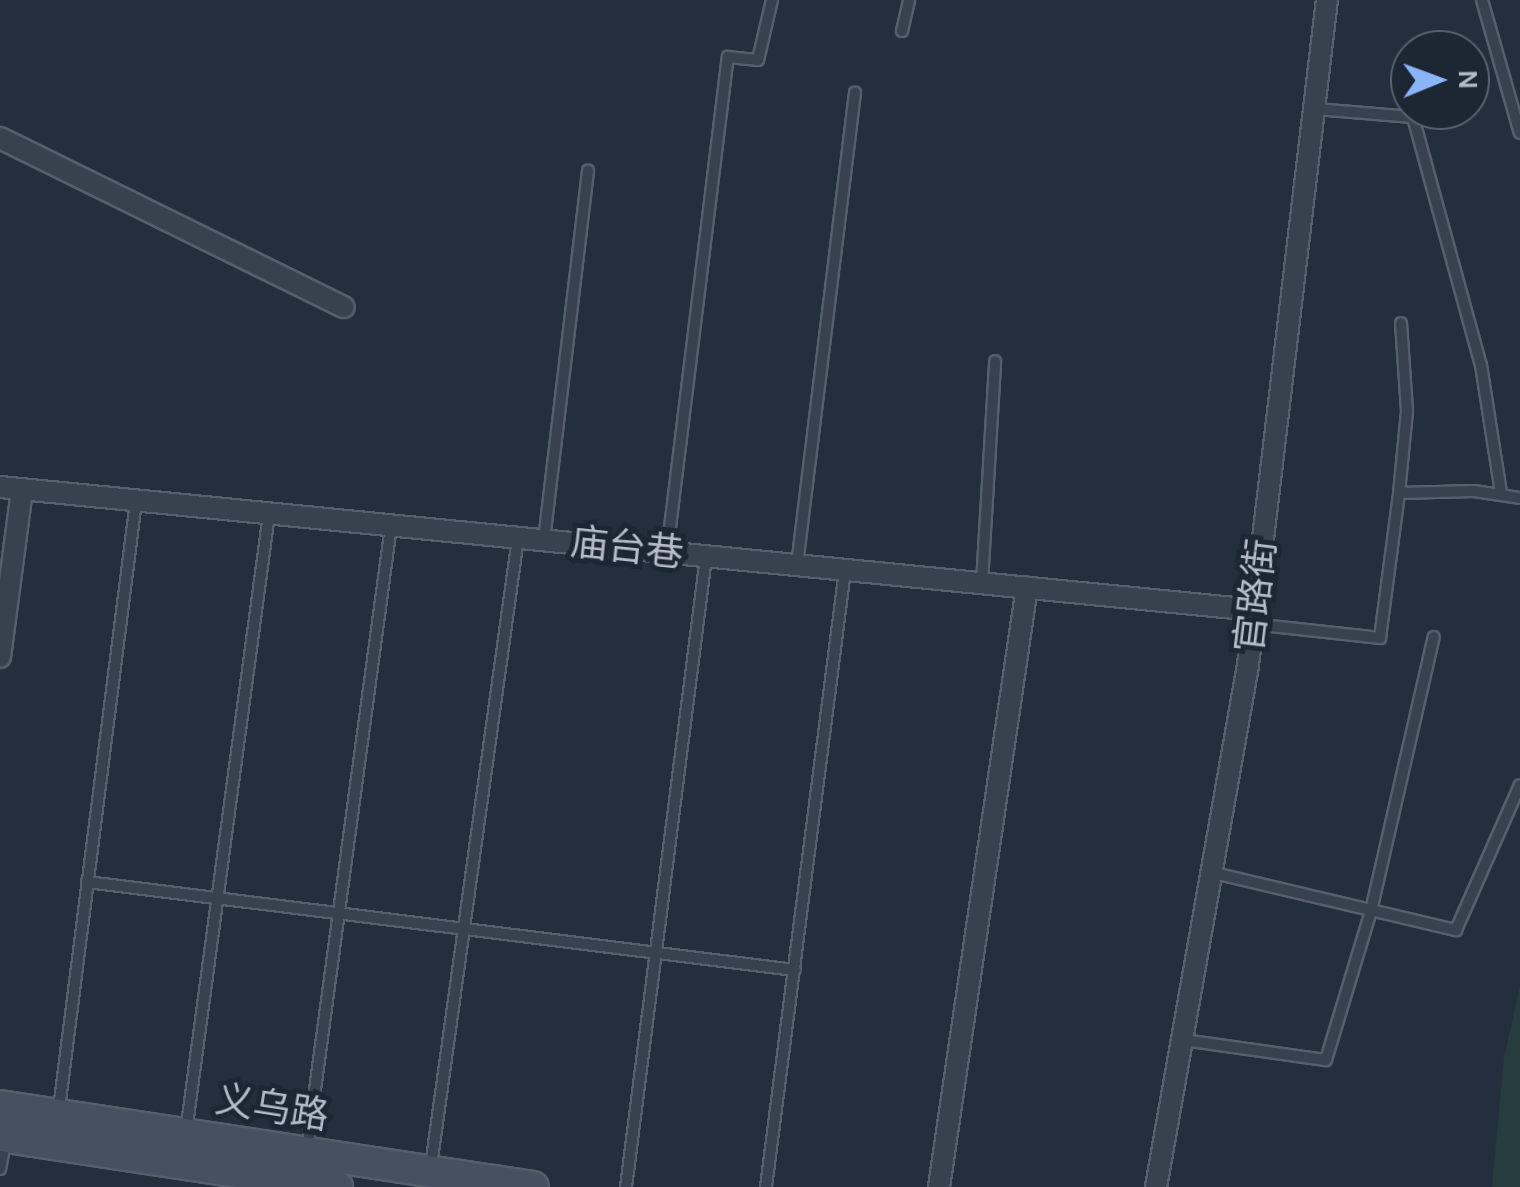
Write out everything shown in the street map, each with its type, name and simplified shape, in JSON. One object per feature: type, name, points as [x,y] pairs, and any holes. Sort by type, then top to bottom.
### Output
[{"type":"main road","name":"义乌路","points":[[0,1106],[533,1187]]},
{"type":"main road","name":"义乌路","points":[[3,1136],[337,1187]]},
{"type":"street","name":"官路街","points":[[1156,1187],[1214,873],[1254,617],[1328,0]]},
{"type":"street","points":[[0,138],[344,307]]},
{"type":"street","name":"庙台巷","points":[[0,486],[982,583],[1254,617]]},
{"type":"street","points":[[0,657],[22,489]]},
{"type":"street","points":[[939,1187],[1028,588]]},
{"type":"lane","points":[[667,552],[728,57],[758,60],[772,0]]},
{"type":"lane","points":[[902,31],[908,0]]},
{"type":"lane","points":[[1482,0],[1520,133]]},
{"type":"lane","points":[[798,565],[855,94]]},
{"type":"lane","points":[[1314,109],[1413,116],[1481,365],[1501,492]]},
{"type":"lane","points":[[544,540],[588,170]]},
{"type":"lane","points":[[1254,617],[1380,638],[1407,411],[1401,323]]},
{"type":"lane","points":[[982,583],[995,361]]},
{"type":"lane","points":[[1399,494],[1501,492],[1520,498]]},
{"type":"lane","points":[[59,1115],[136,500]]},
{"type":"lane","points":[[185,1135],[269,513]]},
{"type":"lane","points":[[306,1154],[391,525]]},
{"type":"lane","points":[[430,1172],[518,538]]},
{"type":"lane","points":[[626,1187],[706,556]]},
{"type":"lane","points":[[766,1187],[845,570]]},
{"type":"lane","points":[[1183,1040],[1326,1060],[1371,911],[1434,637]]},
{"type":"lane","points":[[1214,873],[1456,930],[1520,785]]},
{"type":"lane","points":[[87,882],[795,970]]},
{"type":"lane","points":[[0,1169],[3,1136]]},
{"type":"green space","points":[[1520,986],[1520,1187],[1492,1187],[1504,1058]]}]
